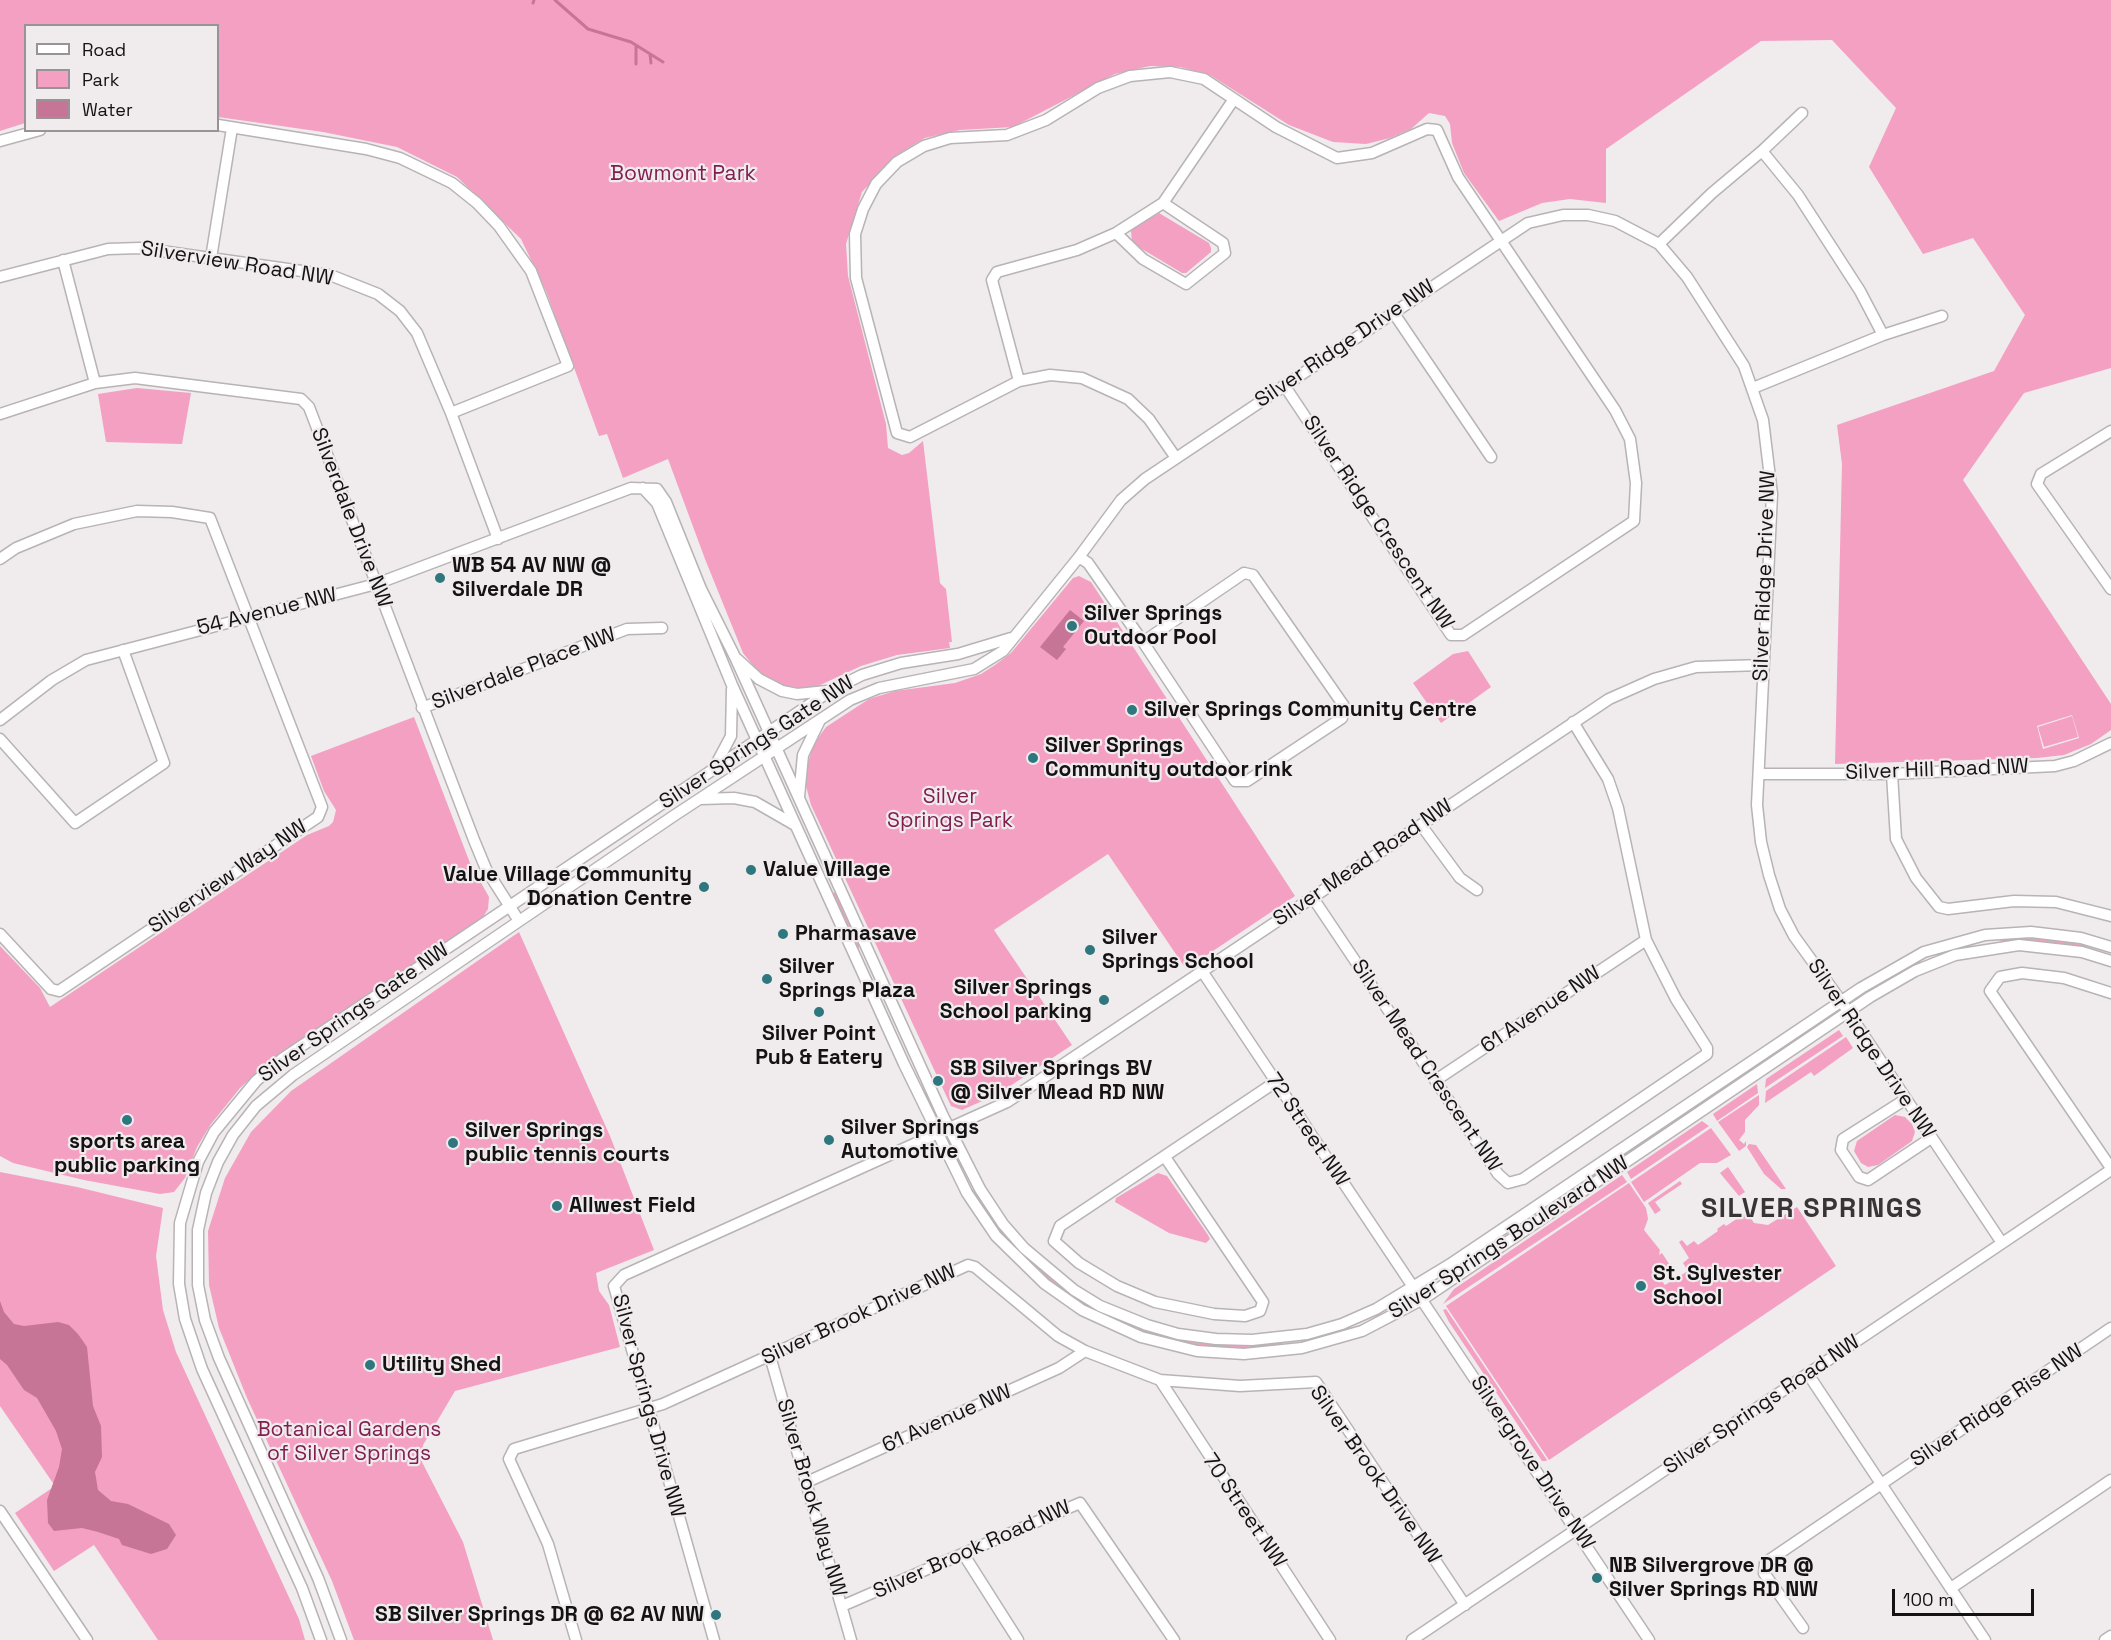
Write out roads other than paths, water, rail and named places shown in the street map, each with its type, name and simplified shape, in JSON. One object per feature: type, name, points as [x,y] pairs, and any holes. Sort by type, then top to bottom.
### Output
[{"type":"street","points":[[1176,458],[1149,419],[1128,399],[1082,378],[1050,375],[1019,381],[910,438],[897,433],[856,278],[855,234],[863,209],[876,184],[897,162],[924,146],[950,138],[1007,135],[1046,120],[1098,88],[1130,76],[1170,72],[1204,79],[1276,127],[1337,158],[1372,153],[1426,129],[1437,130],[1458,177],[1501,239]]},
{"type":"street","points":[[1019,381],[992,280],[997,272],[1077,250],[1116,233],[1163,202],[1234,99]]},
{"type":"street","points":[[1659,244],[1712,193],[1762,151],[1802,113]]},
{"type":"street","points":[[219,125],[366,149],[400,158],[443,178],[469,196],[510,241],[531,271],[568,366],[451,413]]},
{"type":"street","points":[[211,258],[232,128]]},
{"type":"street","points":[[0,141],[33,132]]},
{"type":"street","points":[[1762,151],[1803,203],[1860,291],[1883,335]]},
{"type":"street","points":[[1116,233],[1143,259],[1186,284],[1225,253],[1223,243],[1163,202]]},
{"type":"street","name":"Silver Ridge Drive NW","points":[[1011,638],[1079,557],[1121,500],[1176,458],[1501,239],[1528,223],[1563,215],[1588,215],[1615,221],[1659,244],[1687,277],[1725,333],[1753,388],[1763,420],[1772,494],[1757,805],[1761,842],[1780,909],[1794,936],[1841,1001],[2002,1243]]},
{"type":"street","name":"Silver Ridge Crescent NW","points":[[1284,385],[1451,635],[1463,635],[1634,521],[1636,483],[1630,439],[1615,410],[1501,239]]},
{"type":"street","name":"Silverview Road NW","points":[[0,277],[108,249],[140,248],[262,263],[330,275],[378,294],[399,311],[417,333],[451,413],[498,538]]},
{"type":"street","points":[[63,260],[95,383]]},
{"type":"street","points":[[1394,312],[1491,457]]},
{"type":"street","points":[[1753,388],[1883,335],[1942,316]]},
{"type":"street","name":"Silverdale Drive NW","points":[[0,414],[95,383],[135,378],[301,399],[309,407],[422,708],[486,869],[519,921]]},
{"type":"street","points":[[2111,431],[2041,474],[2037,484],[2111,589]]},
{"type":"street","name":"54 Avenue NW","points":[[0,720],[52,680],[86,660],[376,584],[631,488],[645,488]]},
{"type":"street","name":"Silver Springs Boulevard NW","points":[[645,488],[657,489],[666,502],[701,590],[735,657],[950,1129],[980,1189],[1003,1224],[1024,1248],[1074,1290],[1100,1306],[1147,1325],[1178,1334],[1216,1339],[1252,1340],[1289,1337],[1325,1329],[1359,1317],[1415,1287],[1841,1001],[1924,952],[1985,935],[2046,932],[2081,938],[2111,947]]},
{"type":"street","name":"Silver Springs Boulevard NW","points":[[645,488],[657,502],[732,685],[967,1193],[1008,1250],[1063,1298],[1109,1324],[1141,1337],[1197,1351],[1244,1354],[1283,1352],[1321,1344],[1362,1331],[1423,1299],[1848,1012],[1915,971],[1975,950],[2019,945],[2047,946],[2082,952],[2111,961]]},
{"type":"street","points":[[0,558],[16,548],[74,524],[137,511],[172,512],[210,518],[247,616]]},
{"type":"street","points":[[1079,557],[1089,563],[1235,781],[1247,781],[1342,718],[1344,706],[1253,575],[1244,573],[1143,642]]},
{"type":"street","name":"Silverview Way NW","points":[[0,934],[51,989],[59,991],[318,817],[322,807],[320,800],[247,616]]},
{"type":"street","name":"Silverdale Place NW","points":[[422,708],[627,629],[662,628]]},
{"type":"street","name":"Silver Springs Gate NW","points":[[321,1640],[302,1588],[202,1369],[185,1319],[179,1284],[178,1248],[185,1200],[198,1162],[214,1132],[256,1080],[282,1059],[830,691],[862,675],[892,666],[958,654],[1011,638]]},
{"type":"street","name":"Silver Springs Gate NW","points":[[341,1640],[318,1578],[219,1358],[205,1320],[198,1285],[198,1230],[206,1193],[218,1162],[233,1135],[256,1106],[293,1075],[850,700],[879,688],[974,669],[1003,651],[1011,638]]},
{"type":"street","points":[[0,739],[75,823],[164,763],[123,650]]},
{"type":"street","points":[[735,657],[759,679],[782,691],[797,694],[830,691]]},
{"type":"street","name":"Silver Mead Road NW","points":[[950,1129],[1006,1102],[1609,699],[1654,679],[1696,668],[1763,665]]},
{"type":"street","points":[[713,770],[730,736],[732,685]]},
{"type":"street","points":[[799,797],[804,755],[820,720]]},
{"type":"street","name":"Silver Mead Crescent NW","points":[[1313,898],[1498,1174],[1508,1183],[1523,1179],[1707,1054],[1707,1048],[1676,999],[1647,940],[1612,789],[1573,722]]},
{"type":"street","name":"Silver Hill Road NW","points":[[1759,774],[1892,774],[2055,766],[2074,761],[2111,743]]},
{"type":"street","points":[[1892,774],[1896,839],[1916,878],[1939,907],[1948,909],[2014,901],[2056,903],[2111,916]]},
{"type":"street","points":[[700,800],[734,798],[755,802],[796,826]]},
{"type":"street","points":[[1421,825],[1460,878],[1477,890]]},
{"type":"street","name":"61 Avenue NW","points":[[1436,1080],[1647,940]]},
{"type":"street","name":"72 Street NW","points":[[1202,971],[1275,1083],[1415,1287]]},
{"type":"street","points":[[2111,993],[2064,978],[2022,974],[2000,977],[1990,991],[2111,1169]]},
{"type":"street","points":[[1164,1157],[1263,1302],[1260,1311],[1245,1316],[1214,1314],[1155,1302],[1109,1281],[1079,1263],[1054,1241],[1060,1226],[1275,1083]]},
{"type":"street","points":[[1906,1099],[1843,1139],[1841,1150],[1859,1177],[1868,1180],[1931,1138]]},
{"type":"street","name":"Silver Springs Drive NW","points":[[714,1640],[614,1286],[624,1275],[950,1129]]},
{"type":"street","name":"Silver Springs Road NW","points":[[1412,1640],[2111,1169]]},
{"type":"street","name":"Silver Brook Drive NW","points":[[576,1640],[548,1544],[509,1459],[514,1449],[649,1409],[968,1265],[975,1267],[1058,1336],[1085,1351],[1160,1380],[1240,1386],[1316,1382],[1465,1605]]},
{"type":"street","name":"Silvergrove Drive NW","points":[[1415,1287],[1649,1640]]},
{"type":"street","name":"Silver Ridge Rise NW","points":[[1803,1628],[1764,1573],[1765,1563],[2111,1328]]},
{"type":"street","name":"61 Avenue NW","points":[[807,1482],[1059,1368],[1085,1351]]},
{"type":"street","name":"Silver Brook Way NW","points":[[770,1356],[851,1640]]},
{"type":"street","points":[[1808,1374],[1985,1640]]},
{"type":"street","name":"70 Street NW","points":[[1160,1380],[1330,1640]]},
{"type":"street","points":[[1951,1588],[2111,1480]]},
{"type":"street","name":"Silver Brook Road NW","points":[[842,1606],[1080,1503],[1174,1640]]},
{"type":"street","points":[[0,1511],[87,1640]]},
{"type":"street","points":[[964,1555],[1018,1640]]},
{"type":"street","points":[[2105,1640],[2111,1636]]},
{"type":"water","points":[[1070,610],[1084,621],[1063,647],[1066,649],[1057,660],[1040,647]]},
{"type":"water","points":[[0,1301],[4,1312],[14,1324],[24,1326],[58,1322],[69,1325],[87,1347],[93,1406],[101,1426],[102,1457],[95,1472],[98,1490],[111,1501],[128,1504],[169,1524],[176,1535],[167,1549],[151,1554],[122,1545],[119,1539],[82,1528],[54,1531],[48,1523],[47,1500],[59,1467],[62,1449],[56,1431],[37,1398],[24,1390],[7,1365],[0,1359]]},
{"type":"waterway","points":[[555,0],[588,29],[631,42],[663,62]]},
{"type":"waterway","points":[[636,46],[636,64]]},
{"type":"waterway","points":[[650,54],[651,63]]},
{"type":"place","name":"WB 54 AV NW @ Silverdale DR","points":[[440,578]]},
{"type":"place","name":"Silver Springs Outdoor Pool","points":[[1072,626]]},
{"type":"place","name":"Silver Springs Community Centre","points":[[1132,710]]},
{"type":"place","name":"Silver Springs Community outdoor rink","points":[[1033,758]]},
{"type":"place","name":"Value Village","points":[[751,870]]},
{"type":"place","name":"Value Village Community Donation Centre","points":[[704,887]]},
{"type":"place","name":"Pharmasave","points":[[783,934]]},
{"type":"place","name":"Silver Springs School","points":[[1090,950]]},
{"type":"place","name":"Silver Springs Plaza","points":[[767,979]]},
{"type":"place","name":"Silver Springs School parking","points":[[1104,1000]]},
{"type":"place","name":"Silver Point Pub & Eatery","points":[[819,1012]]},
{"type":"place","name":"SB Silver Springs BV @ Silver Mead RD NW","points":[[938,1081]]},
{"type":"place","name":"sports area public parking","points":[[127,1120]]},
{"type":"place","name":"Silver Springs Automotive","points":[[829,1140]]},
{"type":"place","name":"Silver Springs public tennis courts","points":[[453,1143]]},
{"type":"place","name":"Allwest Field","points":[[557,1206]]},
{"type":"place","name":"St. Sylvester School","points":[[1641,1286]]},
{"type":"place","name":"Utility Shed","points":[[370,1365]]},
{"type":"place","name":"NB Silvergrove DR @ Silver Springs RD NW","points":[[1597,1578]]},
{"type":"place","name":"SB Silver Springs DR @ 62 AV NW","points":[[716,1615]]},
{"type":"district","name":"SILVER SPRINGS","points":[[1812,1210]]},
{"type":"park label","name":"Bowmont Park","points":[[683,174]]},
{"type":"park label","name":"Silver Springs Park","points":[[950,809]]},
{"type":"park label","name":"Botanical Gardens of Silver Springs","points":[[349,1442]]}]
